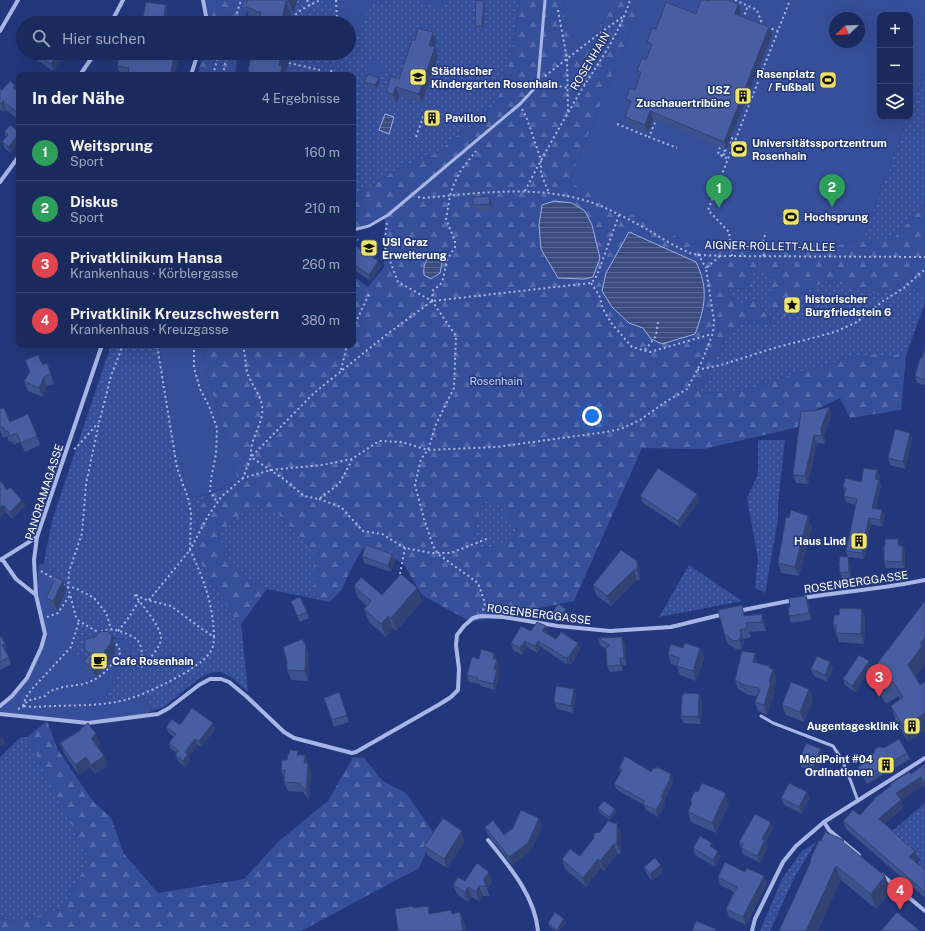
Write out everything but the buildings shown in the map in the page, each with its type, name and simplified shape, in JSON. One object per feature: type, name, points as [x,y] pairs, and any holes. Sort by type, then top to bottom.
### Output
[{"type":"street","points":[[0,31],[18,0]]},
{"type":"street","points":[[115,16],[123,0]]},
{"type":"street","points":[[203,0],[206,16]]},
{"type":"street","points":[[82,72],[90,60]]},
{"type":"street","points":[[192,72],[196,60]]},
{"type":"street","points":[[0,182],[16,160]]},
{"type":"street","name":"PANORAMAGASSE","points":[[0,706],[12,696],[28,678],[41,648],[45,634],[36,595],[34,560],[37,537],[101,348]]},
{"type":"street","points":[[36,595],[16,579],[1,560],[37,537]]},
{"type":"street","name":"ROSENBERGGASSE","points":[[2,714],[89,723],[158,714],[169,708],[199,685],[210,679],[221,679],[229,682],[246,696],[275,725],[294,738],[347,752],[356,752],[423,715],[451,697],[458,690],[459,670],[456,645],[457,636],[464,626],[473,618],[481,616],[510,618],[558,626],[610,631],[671,627],[730,612],[774,603],[832,593],[895,586],[925,580]]},
{"type":"street","points":[[752,931],[756,919],[784,862],[796,846],[824,822],[925,758]]},
{"type":"street","points":[[824,822],[829,830],[860,856]]},
{"type":"street","points":[[488,840],[506,862],[526,894],[534,911],[538,931]]},
{"type":"street","points":[[877,871],[925,911]]},
{"type":"lane","points":[[356,229],[369,226],[388,216],[520,104],[533,90],[538,82],[545,0]]},
{"type":"lane","points":[[761,716],[773,723],[833,746],[844,765],[858,801]]},
{"type":"path","points":[[236,16],[241,0]]},
{"type":"path","points":[[307,0],[310,5]]},
{"type":"path","points":[[295,16],[310,5],[321,0]]},
{"type":"path","points":[[336,0],[337,16]]},
{"type":"path","name":"ROSENHAIN","points":[[525,191],[568,113],[609,45],[625,15],[630,0]]},
{"type":"path","points":[[736,0],[748,4],[757,10],[762,24],[778,31]]},
{"type":"path","points":[[732,256],[729,232],[708,210],[790,0]]},
{"type":"path","points":[[742,23],[748,4]]},
{"type":"path","points":[[558,10],[567,59],[568,113]]},
{"type":"path","points":[[538,82],[625,15]]},
{"type":"path","points":[[769,42],[773,44]]},
{"type":"path","points":[[214,72],[216,60]]},
{"type":"path","points":[[224,72],[226,60]]},
{"type":"path","points":[[289,63],[320,70]]},
{"type":"path","points":[[758,70],[762,72]]},
{"type":"path","points":[[538,82],[568,88],[586,83]]},
{"type":"path","points":[[746,100],[750,102]]},
{"type":"path","points":[[520,104],[527,119],[541,160],[541,174],[549,193]]},
{"type":"path","points":[[416,137],[426,109]]},
{"type":"path","points":[[649,137],[658,115]]},
{"type":"path","points":[[617,124],[677,148]]},
{"type":"path","points":[[731,138],[736,139]]},
{"type":"path","points":[[432,302],[433,290],[440,285],[443,279],[447,260],[455,247],[455,241],[446,219],[450,196],[454,184],[462,170],[476,151],[478,140]]},
{"type":"path","points":[[730,142],[734,144]]},
{"type":"path","points":[[725,150],[722,156],[723,157],[726,149],[721,147],[718,154],[728,158]]},
{"type":"path","name":"AIGNER-ROLLETT-ALLEE","points":[[413,195],[423,198],[525,191],[549,193],[601,206],[692,254],[720,256],[925,258]]},
{"type":"path","points":[[243,478],[252,456],[314,393],[386,335],[432,302],[591,282],[595,279],[599,270],[619,215]]},
{"type":"path","points":[[388,216],[384,245],[398,282],[432,302],[456,336],[454,388],[436,424],[428,450],[421,458],[415,485],[424,519],[433,546],[438,554],[478,583],[485,603],[481,616]]},
{"type":"path","points":[[764,256],[761,247],[766,232]]},
{"type":"path","points":[[149,600],[190,550],[217,502],[230,488],[243,478],[271,470],[322,465],[352,460],[379,441],[402,442],[428,450],[496,447],[621,429],[640,420],[664,402],[687,389],[713,333],[714,321],[706,268],[698,254]]},
{"type":"path","points":[[706,268],[720,256]]},
{"type":"path","points":[[697,370],[835,332],[857,322],[883,301],[904,288],[925,269]]},
{"type":"path","points":[[591,282],[599,295],[603,309],[612,324],[632,348],[650,352],[713,333]]},
{"type":"path","points":[[356,322],[369,294]]},
{"type":"path","points":[[645,350],[656,336],[658,322]]},
{"type":"path","points":[[104,636],[79,621],[76,616],[68,587],[69,572],[82,533],[86,484],[99,422],[111,376],[122,348]]},
{"type":"path","points":[[2,714],[24,706],[124,701],[151,691],[202,661],[210,653],[214,644],[214,625],[208,591],[190,550],[191,512],[189,501],[177,468],[157,348]]},
{"type":"path","points":[[194,348],[194,368],[200,389],[209,406],[216,428],[216,454],[210,491],[217,502]]},
{"type":"path","points":[[243,348],[246,357],[247,371],[262,403],[262,415],[251,446],[252,456],[304,496],[319,499],[341,507],[363,531],[382,534],[405,548],[438,554],[451,553],[489,538]]},
{"type":"path","points":[[341,371],[346,348]]},
{"type":"path","points":[[67,448],[72,450],[76,448],[99,422]]},
{"type":"path","points":[[319,499],[339,484],[352,460]]},
{"type":"path","points":[[400,574],[405,548]]},
{"type":"path","points":[[37,568],[68,587],[75,588],[94,598],[106,613],[111,629]]},
{"type":"path","points":[[100,633],[106,629],[111,629],[137,639],[142,647],[143,654],[140,668],[147,662],[155,651],[161,638],[158,628],[134,594],[171,606],[214,637]]},
{"type":"path","points":[[45,618],[58,613],[70,595]]},
{"type":"path","points":[[118,631],[139,601]]},
{"type":"path","points":[[24,706],[29,693],[72,647],[79,621]]},
{"type":"path","points":[[24,706],[27,702],[45,696],[50,692],[63,687],[84,684],[103,674],[120,653],[115,642],[109,638]]},
{"type":"green space","points":[[205,0],[252,0],[245,16],[206,16]]},
{"type":"green space","points":[[297,0],[361,0],[364,4],[390,0],[420,0],[436,8],[448,0],[520,0],[512,50],[498,100],[436,154],[398,169],[357,195],[356,72],[286,72],[289,60],[356,60],[356,16],[291,16],[291,14],[293,14]]},
{"type":"green space","points":[[319,0],[371,0],[360,32],[356,31],[356,16],[338,16],[330,6]]},
{"type":"green space","points":[[361,0],[390,0],[364,4]]},
{"type":"green space","points":[[420,0],[448,0],[436,8]]},
{"type":"green space","name":"Rosenhain","points":[[520,0],[563,0],[565,19],[592,39],[615,0],[643,0],[569,182],[691,244],[818,250],[862,239],[893,239],[925,205],[925,294],[903,284],[871,294],[829,280],[795,296],[785,318],[770,306],[771,274],[749,270],[753,288],[730,289],[729,296],[735,303],[758,300],[772,325],[747,321],[727,332],[712,369],[700,392],[732,393],[859,355],[906,355],[901,410],[850,418],[840,398],[799,418],[798,427],[704,449],[642,448],[574,601],[471,622],[422,595],[403,563],[386,554],[363,548],[342,589],[330,602],[320,600],[314,593],[314,552],[278,514],[254,504],[218,535],[232,569],[267,589],[241,624],[235,619],[194,552],[199,509],[210,494],[238,481],[205,366],[202,348],[356,348],[356,278],[368,287],[384,267],[385,220],[383,219],[379,222],[356,229],[356,194],[357,195],[398,169],[436,154],[498,100],[512,50]],"holes":[[[585,211],[592,225],[600,258],[593,277],[548,261],[541,249],[539,225]],[[431,255],[436,277],[432,279],[424,275],[425,264]],[[700,271],[705,297],[702,316],[651,338],[643,328],[628,323],[612,307]],[[484,501],[497,503],[519,533],[508,542],[498,546],[473,548],[475,527]]]},
{"type":"green space","points":[[563,0],[615,0],[592,39],[572,51],[565,19]]},
{"type":"green space","name":"Universitätssportzentrum Rosenhain","points":[[643,0],[925,0],[925,73],[913,104],[913,12],[877,12],[877,120],[907,120],[862,239],[818,250],[691,244],[569,182]]},
{"type":"green space","points":[[202,60],[237,60],[235,72],[198,72]]},
{"type":"green space","points":[[370,60],[384,66],[380,78],[365,73]]},
{"type":"green space","points":[[925,73],[925,205],[893,239],[862,239],[907,120],[913,120],[913,104]]},
{"type":"green space","points":[[748,270],[772,274],[770,306],[785,318],[795,296],[829,280],[871,294],[903,284],[925,294],[925,303],[906,355],[859,355],[732,393],[700,392],[712,369],[727,332],[747,321],[772,324],[758,300],[735,303],[729,295],[730,289],[752,288]]},
{"type":"green space","points":[[110,348],[160,348],[176,442],[184,480],[190,499],[210,494],[199,509],[194,552],[235,619],[241,624],[248,692],[230,676],[216,672],[201,678],[172,701],[161,708],[152,711],[145,696],[126,702],[104,705],[107,692],[136,649],[122,639],[112,637],[88,658],[84,658],[75,652],[75,638],[81,619],[76,607],[72,589],[51,572],[44,563],[52,521]]},
{"type":"green space","points":[[160,348],[202,348],[205,366],[238,481],[208,494],[190,499],[184,480]]},
{"type":"green space","points":[[758,440],[785,440],[778,503],[778,519],[765,593],[755,588],[758,559],[747,498],[758,474]]},
{"type":"green space","points":[[484,501],[497,503],[519,533],[508,542],[498,546],[473,548],[475,527]]},
{"type":"green space","points":[[254,503],[278,514],[314,552],[314,593],[320,600],[267,589],[232,569],[218,535]]},
{"type":"green space","points":[[44,563],[51,572],[72,589],[76,607],[81,619],[74,644],[75,652],[78,655],[87,658],[87,649],[101,642],[116,638],[126,641],[136,650],[107,692],[104,705],[126,702],[145,696],[152,711],[141,716],[89,723],[0,714],[0,706],[27,678],[45,634],[36,595],[39,565]]},
{"type":"green space","points":[[689,565],[742,601],[659,617]]},
{"type":"green space","points":[[47,721],[58,750],[92,800],[111,818],[124,854],[158,893],[244,879],[279,841],[328,801],[353,757],[364,758],[383,781],[406,793],[434,833],[419,868],[301,931],[0,931],[0,918],[16,922],[63,909],[89,859],[27,737]]},
{"type":"green space","points":[[21,737],[27,737],[89,859],[63,909],[16,922],[0,918],[0,757]]},
{"type":"green space","points":[[925,803],[925,872],[917,865],[920,859],[891,832]]},
{"type":"green space","points":[[816,842],[795,876],[770,931],[760,931],[782,879],[802,851]]},
{"type":"shaded area","points":[[385,114],[394,117],[389,134],[379,130]]},
{"type":"shaded area","points":[[554,201],[572,203],[585,211],[592,225],[600,258],[593,277],[584,279],[558,278],[541,249],[539,225],[542,205]]},
{"type":"shaded area","points":[[629,232],[696,262],[703,281],[704,298],[701,316],[695,334],[662,344],[651,339],[643,328],[629,323],[612,307],[602,291],[606,273]]},
{"type":"shaded area","points":[[431,255],[435,255],[442,263],[440,273],[431,279],[424,275],[424,266]]},
{"type":"place","name":"Städtischer Kindergarten Rosenhain","points":[[418,77]]},
{"type":"place","name":"Rasenplatz / Fußball","points":[[828,80]]},
{"type":"place","name":"USZ Zuschauertribüne","points":[[743,96]]},
{"type":"place","name":"Pavillon","points":[[432,118]]},
{"type":"place","name":"Universitätssportzentrum Rosenhain","points":[[739,149]]},
{"type":"place","name":"Diskus","points":[[832,207]]},
{"type":"place","name":"Weitsprung","points":[[719,208]]},
{"type":"place","name":"Hochsprung","points":[[791,217]]},
{"type":"place","name":"USI Graz Erweiterung","points":[[369,248]]},
{"type":"place","name":"historischer Burgfriedstein 6","points":[[792,305]]},
{"type":"place","name":"Haus Lind","points":[[859,541]]},
{"type":"place","name":"Cafe Rosenhain","points":[[99,661]]},
{"type":"place","name":"Privatklinikum Hansa","points":[[879,697]]},
{"type":"place","name":"Augentagesklinik","points":[[912,726]]},
{"type":"place","name":"MedPoint #04 Ordinationen","points":[[886,765]]},
{"type":"place","name":"Privatklinik Kreuzschwestern","points":[[900,910]]}]
